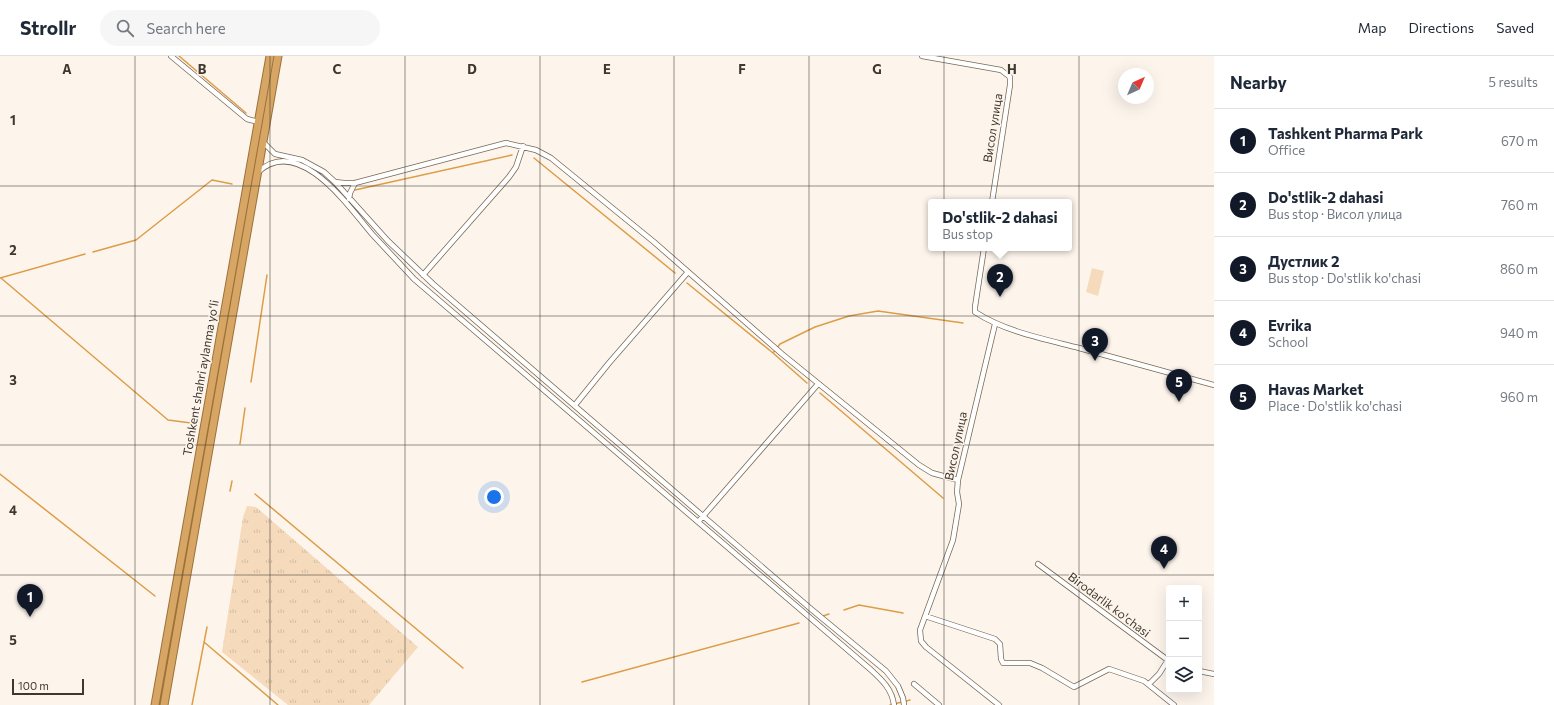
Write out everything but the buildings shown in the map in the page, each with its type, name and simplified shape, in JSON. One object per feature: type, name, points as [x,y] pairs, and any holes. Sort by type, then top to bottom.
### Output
[{"type":"highway","name":"Toshkent shahri aylanma yoʻli","points":[[155,705],[222,320],[270,56]]},
{"type":"highway","name":"Toshkent shahri aylanma yoʻli","points":[[164,705],[278,56]]},
{"type":"highway","points":[[222,320],[227,322],[232,321]]},
{"type":"street","points":[[171,56],[247,119],[258,122]]},
{"type":"street","name":"Висол улица","points":[[922,56],[1001,70],[1010,77],[992,199]]},
{"type":"street","points":[[263,142],[275,154],[309,163],[324,172],[335,182],[388,241],[423,274],[811,609],[891,676],[898,686],[904,705]]},
{"type":"street","points":[[335,182],[355,183],[506,143],[536,150],[551,158],[654,242],[776,349],[925,469],[932,473],[958,480]]},
{"type":"street","points":[[423,274],[509,177],[516,167],[523,146]]},
{"type":"street","points":[[258,172],[269,163],[281,162],[296,164],[319,175],[330,185],[414,278],[884,683],[890,690],[894,703]]},
{"type":"street","points":[[349,199],[350,192],[355,183]]},
{"type":"street","points":[[984,251],[975,306],[976,312],[984,318],[995,324],[1044,339],[1214,385]]},
{"type":"street","points":[[575,405],[609,363],[688,272]]},
{"type":"street","name":"Висол улица","points":[[995,324],[958,480],[957,492],[959,504],[953,540],[920,630],[921,640],[926,647],[999,705]]},
{"type":"street","points":[[514,365],[520,359]]},
{"type":"street","points":[[698,522],[818,384]]},
{"type":"street","name":"Birodarlik ko'chasi","points":[[1038,564],[1166,659]]},
{"type":"street","points":[[925,616],[995,639],[1000,644],[1001,659],[1003,663],[1030,663],[1074,686],[1109,669],[1144,681],[1174,705]]},
{"type":"street","points":[[1149,684],[1159,674],[1166,663]]},
{"type":"street","points":[[1202,672],[1214,674]]},
{"type":"street","points":[[884,683],[891,676]]},
{"type":"street","points":[[914,684],[939,705]]},
{"type":"green space","points":[[1092,268],[1104,271],[1098,296],[1086,292]]},
{"type":"green space","points":[[247,506],[256,507],[418,647],[369,705],[288,705],[222,652],[243,517]]},
{"type":"waterway","points":[[179,56],[246,113]]},
{"type":"waterway","points":[[355,190],[512,155]]},
{"type":"waterway","points":[[534,158],[675,273]]},
{"type":"waterway","points":[[93,252],[136,240],[212,180],[232,184]]},
{"type":"waterway","points":[[0,278],[85,254]]},
{"type":"waterway","points":[[251,382],[267,275]]},
{"type":"waterway","points":[[1,278],[168,420],[191,423]]},
{"type":"waterway","points":[[687,283],[773,353],[807,383]]},
{"type":"waterway","points":[[773,353],[780,344],[815,327],[849,316],[878,311],[963,323]]},
{"type":"waterway","points":[[820,393],[943,498]]},
{"type":"waterway","points":[[240,444],[245,408]]},
{"type":"waterway","points":[[0,474],[155,596]]},
{"type":"waterway","points":[[230,491],[232,481]]},
{"type":"waterway","points":[[255,494],[463,668]]},
{"type":"waterway","points":[[844,610],[859,605],[903,613]]},
{"type":"waterway","points":[[823,616],[829,614]]},
{"type":"waterway","points":[[582,682],[799,623]]},
{"type":"waterway","points":[[192,705],[207,627]]},
{"type":"waterway","points":[[204,642],[278,705]]},
{"type":"waterway","points":[[890,705],[910,700]]},
{"type":"place","name":"Do'stlik-2 dahasi","points":[[1000,297]]},
{"type":"place","name":"Дустлик 2","points":[[1095,361]]},
{"type":"place","name":"Havas Market","points":[[1179,402]]},
{"type":"place","name":"Evrika","points":[[1164,569]]},
{"type":"place","name":"Tashkent Pharma Park","points":[[30,617]]}]
